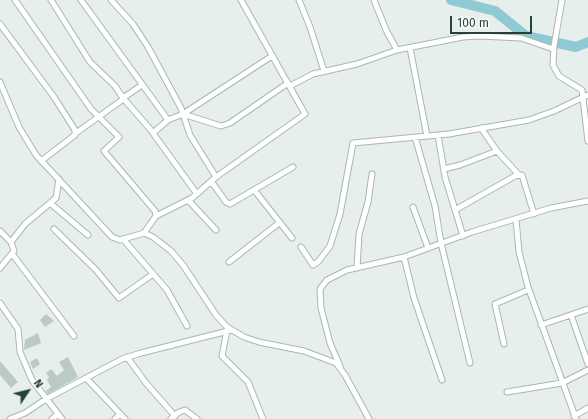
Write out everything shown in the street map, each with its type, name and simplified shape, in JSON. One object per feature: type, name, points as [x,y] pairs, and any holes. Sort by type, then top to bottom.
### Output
[{"type":"street","points":[[14,0],[91,109],[119,137],[105,149],[105,153],[155,212],[156,216]]},
{"type":"street","points":[[51,0],[90,62],[115,86],[123,98],[153,133],[197,194]]},
{"type":"street","points":[[81,0],[168,120]]},
{"type":"street","points":[[111,0],[142,36],[183,114],[190,135],[216,177]]},
{"type":"street","points":[[0,82],[19,127],[41,161],[112,237],[115,239],[123,239],[144,233],[156,216],[197,194],[216,177],[303,116],[304,110],[241,0]]},
{"type":"street","points":[[299,0],[310,27],[324,71]]},
{"type":"street","points":[[374,0],[386,30],[397,50]]},
{"type":"street","points":[[562,0],[554,48],[555,71],[564,80],[580,87],[586,96],[588,141]]},
{"type":"street","points":[[0,24],[54,97],[76,133]]},
{"type":"street","points":[[183,114],[221,126],[230,123],[289,85],[306,76],[357,64],[397,50],[463,37],[480,36],[522,38],[554,48]]},
{"type":"street","points":[[410,48],[427,136]]},
{"type":"street","points":[[153,133],[168,120],[183,114],[272,56]]},
{"type":"street","points":[[41,161],[76,133],[142,85]]},
{"type":"street","points":[[301,247],[313,265],[318,262],[330,246],[340,214],[353,143],[438,135],[529,120],[554,111],[586,96]]},
{"type":"street","points":[[481,128],[497,151],[519,175],[524,177],[534,214]]},
{"type":"street","points":[[438,135],[444,169],[463,236]]},
{"type":"street","points":[[415,137],[438,222],[441,243],[470,362]]},
{"type":"street","points":[[444,169],[460,166],[497,151]]},
{"type":"street","points":[[211,181],[226,202],[230,204],[292,166]]},
{"type":"street","points":[[356,268],[361,224],[368,202],[372,174]]},
{"type":"street","points":[[455,210],[519,175]]},
{"type":"street","points":[[11,242],[25,224],[50,203],[57,194],[59,179]]},
{"type":"street","points":[[255,190],[292,238]]},
{"type":"street","points":[[188,200],[216,230]]},
{"type":"street","points":[[369,419],[341,369],[324,321],[320,289],[327,280],[356,268],[404,256],[552,208],[588,201]]},
{"type":"street","points":[[50,203],[88,236]]},
{"type":"street","points":[[412,207],[428,248]]},
{"type":"street","points":[[516,219],[519,252],[528,290],[575,417],[588,408]]},
{"type":"street","points":[[229,262],[279,223]]},
{"type":"street","points":[[54,229],[93,267],[119,298],[153,274]]},
{"type":"street","points":[[0,231],[11,242],[13,247],[13,255],[74,336]]},
{"type":"street","points":[[144,233],[159,242],[179,260],[216,315],[229,329],[259,342],[304,351],[324,358],[336,363],[341,369]]},
{"type":"street","points":[[123,239],[171,296],[187,326]]},
{"type":"street","points":[[0,268],[13,255]]},
{"type":"street","points":[[404,256],[414,298],[442,380]]},
{"type":"street","points":[[504,344],[495,304],[528,290]]},
{"type":"street","points":[[0,303],[18,329],[20,352],[32,380],[62,419]]},
{"type":"street","points":[[541,325],[588,309]]},
{"type":"street","points":[[571,315],[588,364]]},
{"type":"street","points":[[10,419],[25,413],[46,399],[127,357],[229,329]]},
{"type":"street","points":[[229,329],[222,356],[248,382],[264,419]]},
{"type":"street","points":[[127,357],[173,417],[185,410],[197,419]]},
{"type":"street","points":[[507,392],[562,383],[588,370]]},
{"type":"street","points":[[86,378],[125,419]]},
{"type":"street","points":[[52,419],[58,414]]},
{"type":"street","points":[[115,419],[120,414]]},
{"type":"building","points":[[46,314],[54,321],[45,327],[40,320]]},
{"type":"building","points":[[38,333],[41,343],[24,350],[25,340]]},
{"type":"building","points":[[68,357],[78,377],[48,394],[46,391],[51,387],[47,380],[49,377],[46,373],[51,369],[57,376],[64,370],[59,362]]},
{"type":"building","points":[[37,358],[40,364],[33,369],[30,362]]},
{"type":"building","points":[[0,361],[18,382],[11,388],[0,375]]},
{"type":"waterway","points":[[451,0],[495,11],[526,36],[576,47],[588,42]]}]
